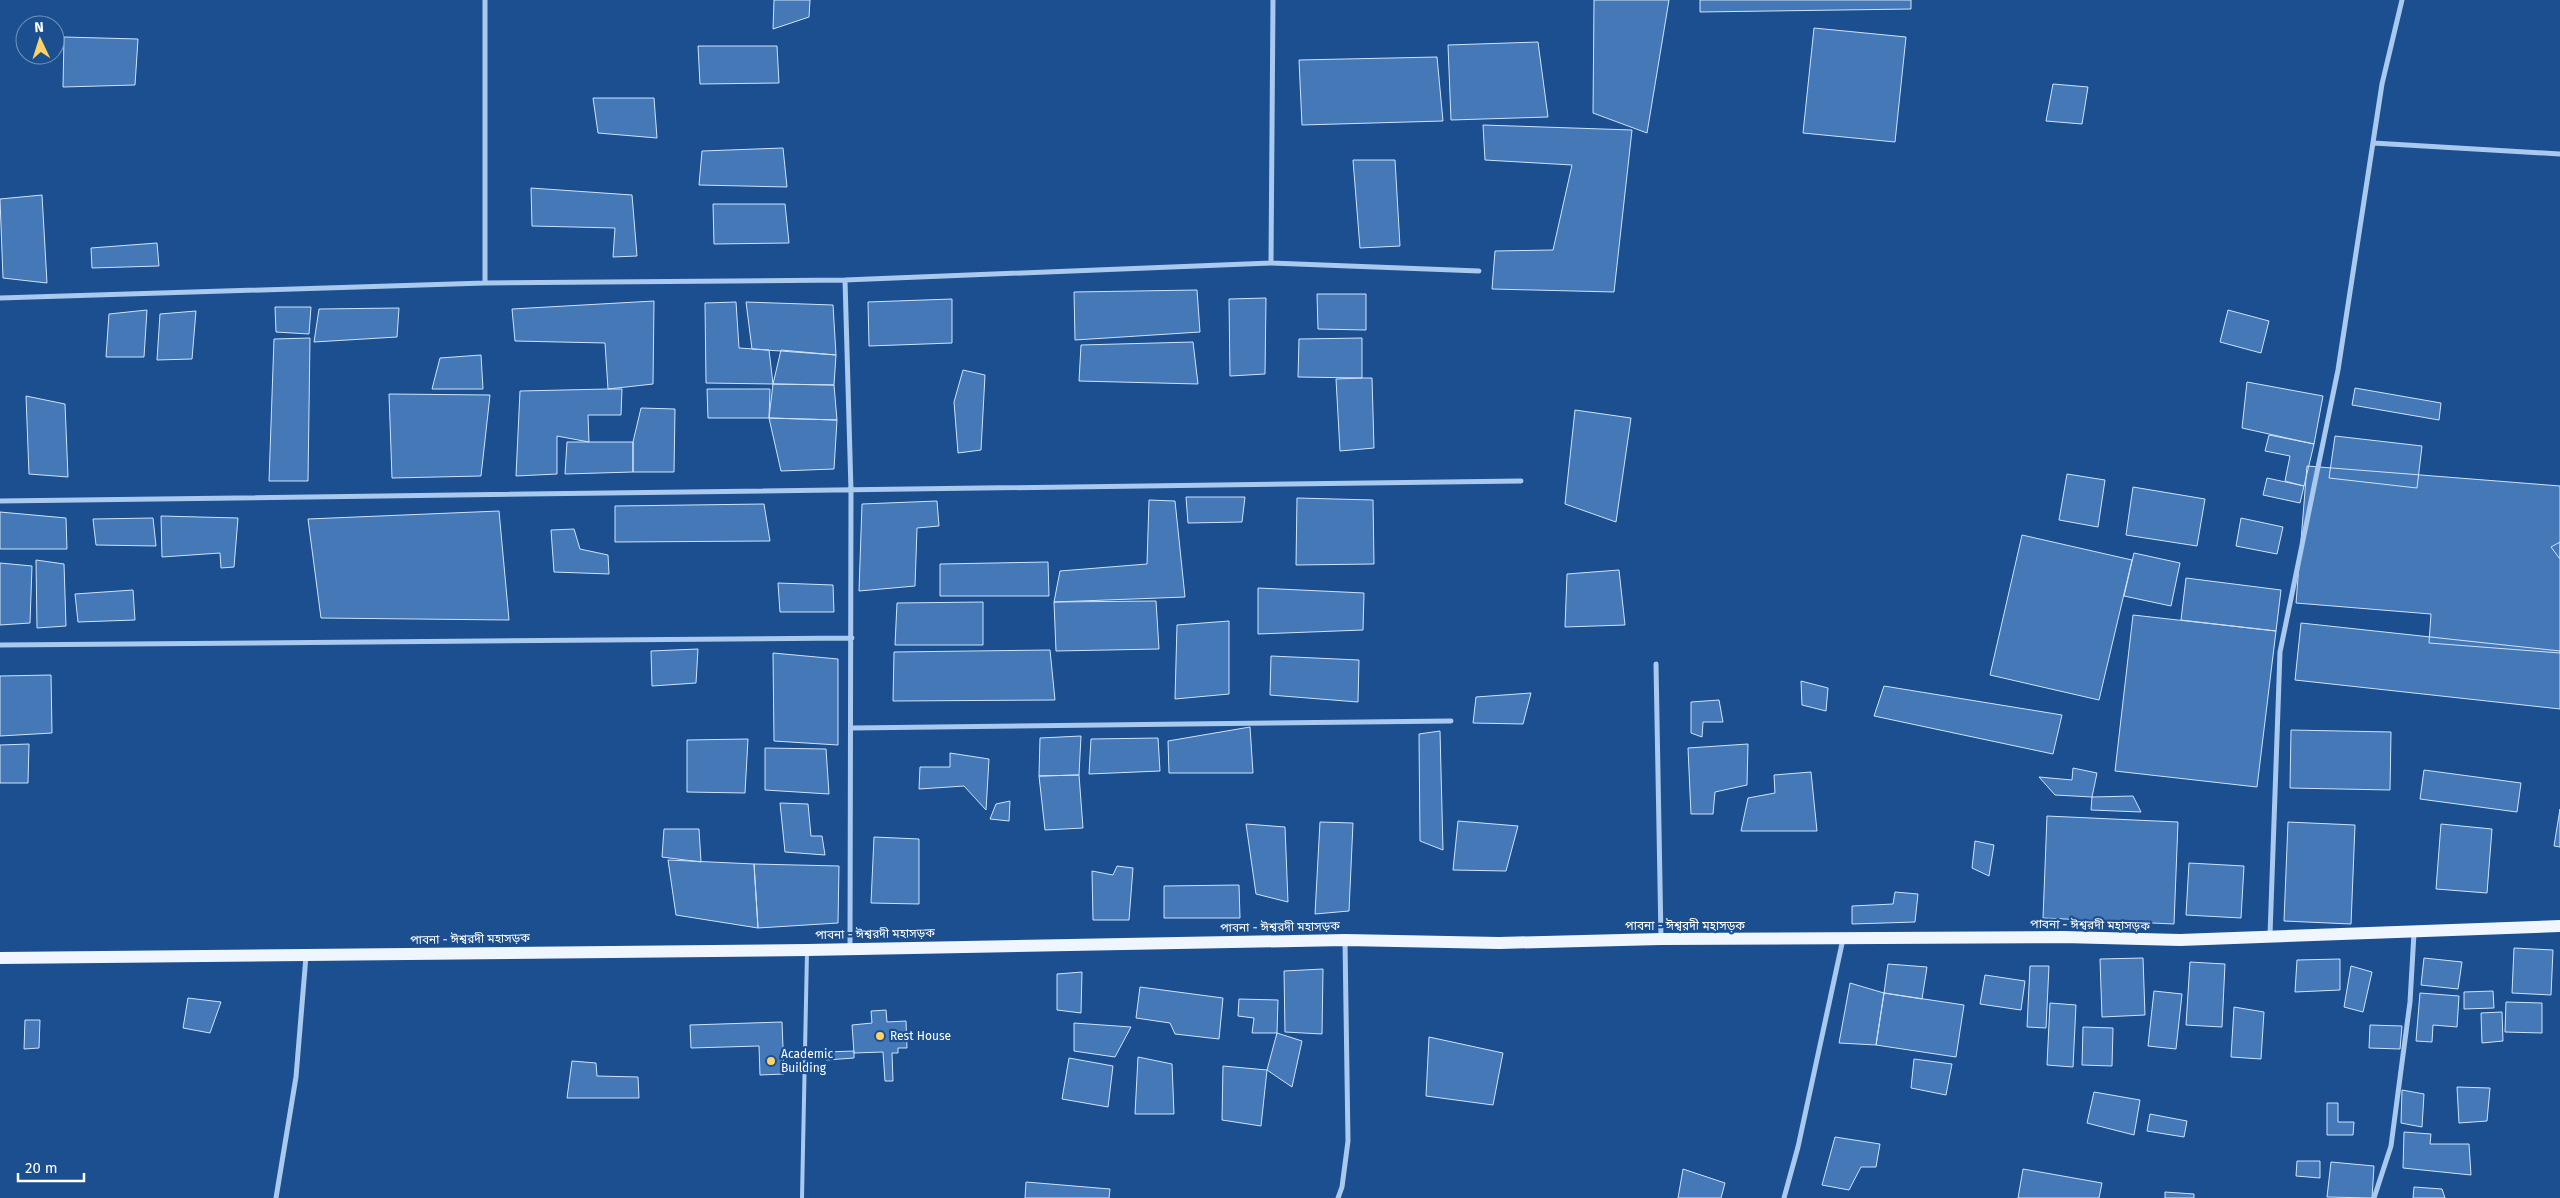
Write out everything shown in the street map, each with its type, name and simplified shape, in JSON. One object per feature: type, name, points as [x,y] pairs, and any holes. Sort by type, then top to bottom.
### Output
[{"type":"main road","name":"পাবনা - ঈশ্বরদী মহাসড়ক","points":[[0,958],[807,950],[1344,940],[1499,943],[1661,939],[2072,937],[2180,940],[2560,926]]},
{"type":"street","points":[[485,0],[485,283]]},
{"type":"street","points":[[1271,263],[1273,0]]},
{"type":"street","points":[[2270,938],[2280,652],[2338,370],[2382,84],[2402,0]]},
{"type":"street","points":[[2373,143],[2560,154]]},
{"type":"street","points":[[0,298],[485,283],[845,280],[1271,263],[1479,271]]},
{"type":"street","points":[[845,280],[851,491],[852,728],[850,948]]},
{"type":"street","points":[[0,500],[851,491],[1520,481]]},
{"type":"street","points":[[0,645],[852,638]]},
{"type":"street","points":[[1656,664],[1661,939]]},
{"type":"street","points":[[852,728],[1451,721]]},
{"type":"street","points":[[2374,1198],[2391,1146],[2410,1002],[2414,932]]},
{"type":"street","points":[[1784,1198],[1798,1147],[1843,939]]},
{"type":"street","points":[[1338,1198],[1342,1187],[1348,1141],[1344,940]]},
{"type":"street","points":[[276,1198],[296,1077],[306,955]]},
{"type":"lane","points":[[802,1198],[807,950]]},
{"type":"building","points":[[774,0],[810,0],[809,17],[773,29]]},
{"type":"building","points":[[1594,0],[1669,0],[1647,133],[1593,113]]},
{"type":"building","points":[[1700,0],[1911,0],[1911,9],[1700,12]]},
{"type":"building","points":[[1814,28],[1906,37],[1895,142],[1803,133]]},
{"type":"building","points":[[65,37],[138,39],[135,85],[63,87]]},
{"type":"building","points":[[1538,42],[1548,117],[1451,120],[1448,45]]},
{"type":"building","points":[[698,46],[777,46],[779,83],[700,84]]},
{"type":"building","points":[[1437,57],[1443,121],[1302,125],[1299,60]]},
{"type":"building","points":[[2053,84],[2088,87],[2082,124],[2046,121]]},
{"type":"building","points":[[593,98],[654,98],[657,138],[598,133]]},
{"type":"building","points":[[1483,125],[1632,130],[1614,292],[1492,289],[1495,251],[1553,250],[1572,165],[1485,160]]},
{"type":"building","points":[[783,148],[787,187],[699,185],[702,151]]},
{"type":"building","points":[[1353,160],[1395,160],[1400,246],[1360,248]]},
{"type":"building","points":[[531,188],[632,195],[637,256],[613,257],[615,228],[532,226]]},
{"type":"building","points":[[42,195],[47,283],[3,278],[0,199]]},
{"type":"building","points":[[713,204],[785,204],[789,243],[714,244]]},
{"type":"building","points":[[157,243],[159,266],[92,268],[91,248]]},
{"type":"building","points":[[1197,290],[1200,332],[1075,340],[1074,292]]},
{"type":"building","points":[[1317,294],[1366,294],[1366,330],[1318,329]]},
{"type":"building","points":[[1266,298],[1265,374],[1230,376],[1229,299]]},
{"type":"building","points":[[952,299],[952,343],[869,346],[868,302]]},
{"type":"building","points":[[654,301],[653,384],[608,389],[605,343],[515,341],[512,309]]},
{"type":"building","points":[[736,302],[739,348],[769,350],[773,384],[706,383],[705,303]]},
{"type":"building","points":[[746,302],[833,305],[836,355],[752,349]]},
{"type":"building","points":[[275,307],[311,307],[309,334],[276,332]]},
{"type":"building","points":[[399,308],[397,337],[314,342],[319,309]]},
{"type":"building","points":[[147,310],[144,357],[106,357],[109,314]]},
{"type":"building","points":[[2228,310],[2269,321],[2261,353],[2220,342]]},
{"type":"building","points":[[196,311],[192,359],[157,360],[160,314]]},
{"type":"building","points":[[310,338],[308,481],[269,481],[274,339]]},
{"type":"building","points":[[1362,338],[1362,378],[1298,377],[1299,339]]},
{"type":"building","points":[[1193,342],[1198,384],[1079,381],[1081,345]]},
{"type":"building","points":[[781,350],[836,355],[834,385],[773,384]]},
{"type":"building","points":[[481,355],[483,389],[432,389],[440,358]]},
{"type":"building","points":[[963,370],[985,375],[981,450],[958,453],[954,402]]},
{"type":"building","points":[[1372,378],[1374,448],[1340,451],[1336,379]]},
{"type":"building","points":[[2247,382],[2323,396],[2314,444],[2242,428]]},
{"type":"building","points":[[773,384],[834,385],[837,420],[769,418]]},
{"type":"building","points":[[2355,388],[2441,403],[2439,420],[2352,405]]},
{"type":"building","points":[[622,389],[621,415],[588,415],[589,442],[557,436],[557,474],[516,476],[520,391]]},
{"type":"building","points":[[707,389],[770,389],[769,418],[708,418]]},
{"type":"building","points":[[389,394],[490,395],[481,476],[392,478]]},
{"type":"building","points":[[26,396],[65,404],[68,477],[29,474]]},
{"type":"building","points":[[641,408],[675,409],[674,472],[633,472],[633,442]]},
{"type":"building","points":[[1575,410],[1631,418],[1616,522],[1565,504]]},
{"type":"building","points":[[769,418],[837,420],[834,469],[781,471]]},
{"type":"building","points":[[2269,435],[2314,444],[2304,486],[2285,481],[2290,456],[2265,451]]},
{"type":"building","points":[[2335,436],[2422,446],[2417,488],[2329,478]]},
{"type":"building","points":[[567,442],[633,442],[633,472],[565,474]]},
{"type":"building","points":[[2307,466],[2560,486],[2560,653],[2429,643],[2431,614],[2296,603]]},
{"type":"building","points":[[2067,474],[2105,480],[2098,527],[2059,520]]},
{"type":"building","points":[[2267,478],[2304,486],[2300,503],[2263,495]]},
{"type":"building","points":[[2133,487],[2205,499],[2197,546],[2126,535]]},
{"type":"building","points":[[1186,497],[1245,497],[1242,522],[1188,523]]},
{"type":"building","points":[[1297,498],[1373,500],[1374,564],[1296,565]]},
{"type":"building","points":[[1149,500],[1175,501],[1185,597],[1054,602],[1060,571],[1147,564]]},
{"type":"building","points":[[937,501],[939,526],[917,528],[915,586],[859,591],[862,504]]},
{"type":"building","points":[[764,504],[770,541],[615,542],[615,506]]},
{"type":"building","points":[[499,511],[509,620],[321,618],[308,519]]},
{"type":"building","points":[[0,512],[66,518],[67,549],[0,549]]},
{"type":"building","points":[[161,516],[238,518],[234,567],[221,568],[220,553],[162,557]]},
{"type":"building","points":[[153,518],[156,546],[96,545],[93,519]]},
{"type":"building","points":[[2241,518],[2283,527],[2277,554],[2236,546]]},
{"type":"building","points":[[574,529],[580,549],[608,555],[609,574],[554,572],[551,530]]},
{"type":"building","points":[[2022,535],[2132,560],[2099,700],[1990,675]]},
{"type":"building","points":[[2560,542],[2560,559],[2551,547]]},
{"type":"building","points":[[2134,553],[2180,563],[2171,606],[2124,596]]},
{"type":"building","points":[[36,560],[64,564],[66,626],[37,628]]},
{"type":"building","points":[[1048,562],[1049,596],[940,596],[940,564]]},
{"type":"building","points":[[0,563],[32,566],[30,623],[0,625]]},
{"type":"building","points":[[1619,570],[1625,625],[1565,627],[1567,574]]},
{"type":"building","points":[[2186,578],[2281,590],[2276,631],[2181,620]]},
{"type":"building","points":[[778,583],[833,585],[834,612],[780,612]]},
{"type":"building","points":[[1258,588],[1364,593],[1363,630],[1258,634]]},
{"type":"building","points":[[133,590],[135,620],[78,622],[75,594]]},
{"type":"building","points":[[1156,601],[1159,649],[1056,651],[1054,602]]},
{"type":"building","points":[[983,602],[983,645],[895,645],[897,603]]},
{"type":"building","points":[[2133,615],[2276,631],[2257,787],[2115,771]]},
{"type":"building","points":[[1229,621],[1229,694],[1175,699],[1177,625]]},
{"type":"building","points":[[2301,623],[2560,651],[2560,709],[2295,680]]},
{"type":"building","points":[[698,649],[696,683],[652,686],[651,651]]},
{"type":"building","points":[[1050,650],[1055,700],[893,701],[894,652]]},
{"type":"building","points":[[773,653],[838,659],[838,745],[774,741]]},
{"type":"building","points":[[1271,656],[1359,660],[1358,702],[1270,695]]},
{"type":"building","points":[[51,675],[52,733],[0,736],[0,676]]},
{"type":"building","points":[[1801,681],[1828,688],[1826,711],[1802,705]]},
{"type":"building","points":[[1884,686],[2062,715],[2053,754],[1874,716]]},
{"type":"building","points":[[1531,693],[1523,724],[1473,723],[1476,697]]},
{"type":"building","points":[[1719,700],[1723,722],[1703,722],[1702,737],[1691,733],[1691,702]]},
{"type":"building","points":[[1250,727],[1253,773],[1169,773],[1168,741]]},
{"type":"building","points":[[2291,730],[2391,732],[2390,790],[2290,788]]},
{"type":"building","points":[[1440,731],[1443,850],[1420,841],[1419,734]]},
{"type":"building","points":[[1081,736],[1079,775],[1039,776],[1040,738]]},
{"type":"building","points":[[1158,738],[1160,771],[1089,774],[1091,739]]},
{"type":"building","points":[[748,739],[745,793],[687,792],[687,740]]},
{"type":"building","points":[[29,744],[28,783],[0,783],[0,745]]},
{"type":"building","points":[[1748,744],[1747,785],[1715,792],[1713,814],[1691,814],[1688,748]]},
{"type":"building","points":[[765,748],[826,749],[829,794],[765,790]]},
{"type":"building","points":[[950,753],[989,759],[986,810],[964,786],[919,789],[920,767],[950,767]]},
{"type":"building","points":[[2073,768],[2097,773],[2092,797],[2055,795],[2039,777],[2072,780]]},
{"type":"building","points":[[2424,770],[2521,783],[2517,812],[2420,799]]},
{"type":"building","points":[[1811,772],[1817,831],[1741,831],[1748,798],[1775,793],[1774,775]]},
{"type":"building","points":[[1079,775],[1083,828],[1045,830],[1039,776]]},
{"type":"building","points":[[2133,796],[2141,812],[2091,810],[2092,797]]},
{"type":"building","points":[[1010,801],[1009,821],[990,819],[996,804]]},
{"type":"building","points":[[780,803],[808,804],[811,836],[822,836],[825,855],[785,852]]},
{"type":"building","points":[[2560,809],[2560,847],[2554,846]]},
{"type":"building","points":[[2047,816],[2178,822],[2174,924],[2043,918]]},
{"type":"building","points":[[1458,821],[1518,826],[1506,871],[1453,870]]},
{"type":"building","points":[[1320,822],[1353,823],[1349,911],[1315,914]]},
{"type":"building","points":[[2288,822],[2355,825],[2351,924],[2284,921]]},
{"type":"building","points":[[1246,824],[1285,827],[1288,902],[1256,894]]},
{"type":"building","points":[[2441,824],[2492,829],[2487,893],[2436,889]]},
{"type":"building","points":[[664,829],[699,829],[701,862],[662,857]]},
{"type":"building","points":[[874,837],[919,839],[919,904],[871,903]]},
{"type":"building","points":[[1975,841],[1994,845],[1989,876],[1972,868]]},
{"type":"building","points":[[668,860],[754,864],[758,928],[676,915]]},
{"type":"building","points":[[2189,863],[2244,866],[2241,918],[2186,915]]},
{"type":"building","points":[[754,864],[839,866],[838,923],[758,928]]},
{"type":"building","points":[[1117,866],[1133,868],[1129,920],[1093,920],[1092,871],[1113,875]]},
{"type":"building","points":[[1239,885],[1240,918],[1164,918],[1164,886]]},
{"type":"building","points":[[1895,892],[1918,894],[1915,922],[1852,924],[1852,906],[1893,904]]},
{"type":"building","points":[[2514,948],[2553,950],[2551,995],[2512,993]]},
{"type":"building","points":[[2143,958],[2145,1015],[2102,1017],[2100,959]]},
{"type":"building","points":[[2424,958],[2462,962],[2458,989],[2421,985]]},
{"type":"building","points":[[2340,959],[2340,990],[2295,992],[2297,960]]},
{"type":"building","points":[[2190,962],[2225,964],[2222,1027],[2186,1025]]},
{"type":"building","points":[[1888,964],[1927,967],[1922,999],[1884,993]]},
{"type":"building","points":[[2030,966],[2049,966],[2046,1028],[2027,1027]]},
{"type":"building","points":[[2351,966],[2372,972],[2363,1012],[2344,1007]]},
{"type":"building","points":[[1323,969],[1322,1034],[1285,1032],[1284,971]]},
{"type":"building","points":[[1082,972],[1081,1013],[1057,1010],[1057,974]]},
{"type":"building","points":[[1985,975],[2025,981],[2021,1010],[1980,1004]]},
{"type":"building","points":[[1850,983],[1884,993],[1876,1045],[1839,1043]]},
{"type":"building","points":[[1140,987],[1223,998],[1219,1039],[1175,1034],[1170,1023],[1136,1018]]},
{"type":"building","points":[[2154,991],[2182,994],[2176,1049],[2148,1046]]},
{"type":"building","points":[[2493,991],[2494,1008],[2464,1009],[2464,992]]},
{"type":"building","points":[[1884,993],[1964,1005],[1956,1057],[1876,1045]]},
{"type":"building","points":[[2420,993],[2459,996],[2457,1027],[2433,1025],[2432,1042],[2416,1041]]},
{"type":"building","points":[[188,998],[221,1002],[210,1033],[183,1028]]},
{"type":"building","points":[[1239,999],[1278,1000],[1277,1033],[1252,1033],[1254,1018],[1238,1016]]},
{"type":"building","points":[[2506,1002],[2542,1003],[2542,1033],[2505,1032]]},
{"type":"building","points":[[2050,1003],[2076,1005],[2073,1067],[2047,1065]]},
{"type":"building","points":[[2234,1007],[2264,1012],[2261,1059],[2231,1057]]},
{"type":"building","name":"Rest House","points":[[886,1010],[887,1022],[906,1021],[907,1048],[898,1048],[898,1053],[892,1053],[893,1081],[885,1081],[883,1052],[854,1053],[852,1025],[872,1023],[871,1011]]},
{"type":"building","points":[[2502,1012],[2503,1041],[2482,1043],[2481,1013]]},
{"type":"building","points":[[25,1020],[40,1020],[39,1048],[24,1049]]},
{"type":"building","name":"Academic Building","points":[[782,1022],[784,1074],[760,1075],[759,1046],[691,1048],[690,1025]]},
{"type":"building","points":[[1074,1023],[1131,1027],[1115,1057],[1074,1051]]},
{"type":"building","points":[[2370,1025],[2402,1026],[2400,1049],[2369,1048]]},
{"type":"building","points":[[2083,1027],[2113,1028],[2112,1066],[2082,1065]]},
{"type":"building","points":[[1277,1033],[1302,1041],[1292,1087],[1267,1070]]},
{"type":"building","points":[[1429,1037],[1503,1053],[1493,1105],[1426,1096]]},
{"type":"building","points":[[854,1051],[854,1058],[826,1060],[825,1052]]},
{"type":"building","points":[[1138,1057],[1172,1064],[1174,1114],[1135,1114]]},
{"type":"building","points":[[1069,1058],[1113,1066],[1108,1107],[1062,1099]]},
{"type":"building","points":[[1914,1059],[1952,1064],[1946,1095],[1911,1088]]},
{"type":"building","points":[[572,1061],[596,1063],[597,1076],[638,1077],[639,1098],[567,1098]]},
{"type":"building","points":[[1223,1066],[1267,1070],[1261,1126],[1222,1120]]},
{"type":"building","points":[[2457,1087],[2490,1088],[2487,1121],[2459,1123]]},
{"type":"building","points":[[2402,1090],[2424,1094],[2422,1127],[2401,1123]]},
{"type":"building","points":[[2094,1092],[2140,1100],[2134,1135],[2087,1123]]},
{"type":"building","points":[[2327,1103],[2338,1103],[2338,1122],[2354,1122],[2353,1135],[2327,1135]]},
{"type":"building","points":[[2150,1114],[2187,1121],[2184,1137],[2147,1131]]},
{"type":"building","points":[[2404,1132],[2431,1134],[2430,1144],[2469,1144],[2471,1175],[2403,1168]]},
{"type":"building","points":[[1835,1137],[1880,1144],[1876,1167],[1861,1167],[1849,1190],[1822,1185]]},
{"type":"building","points":[[2297,1161],[2320,1161],[2320,1178],[2296,1176]]},
{"type":"building","points":[[2331,1162],[2374,1166],[2372,1198],[2327,1197]]},
{"type":"building","points":[[1683,1169],[1725,1183],[1721,1198],[1678,1198]]},
{"type":"building","points":[[2023,1169],[2102,1183],[2099,1198],[2018,1198]]},
{"type":"building","points":[[1026,1182],[1110,1189],[1109,1198],[1025,1198]]},
{"type":"building","points":[[2414,1187],[2442,1189],[2445,1198],[2413,1198]]},
{"type":"building","points":[[2165,1192],[2194,1194],[2194,1198],[2165,1198]]},
{"type":"place","name":"Rest House","points":[[880,1036]]},
{"type":"place","name":"Academic Building","points":[[771,1061]]}]
